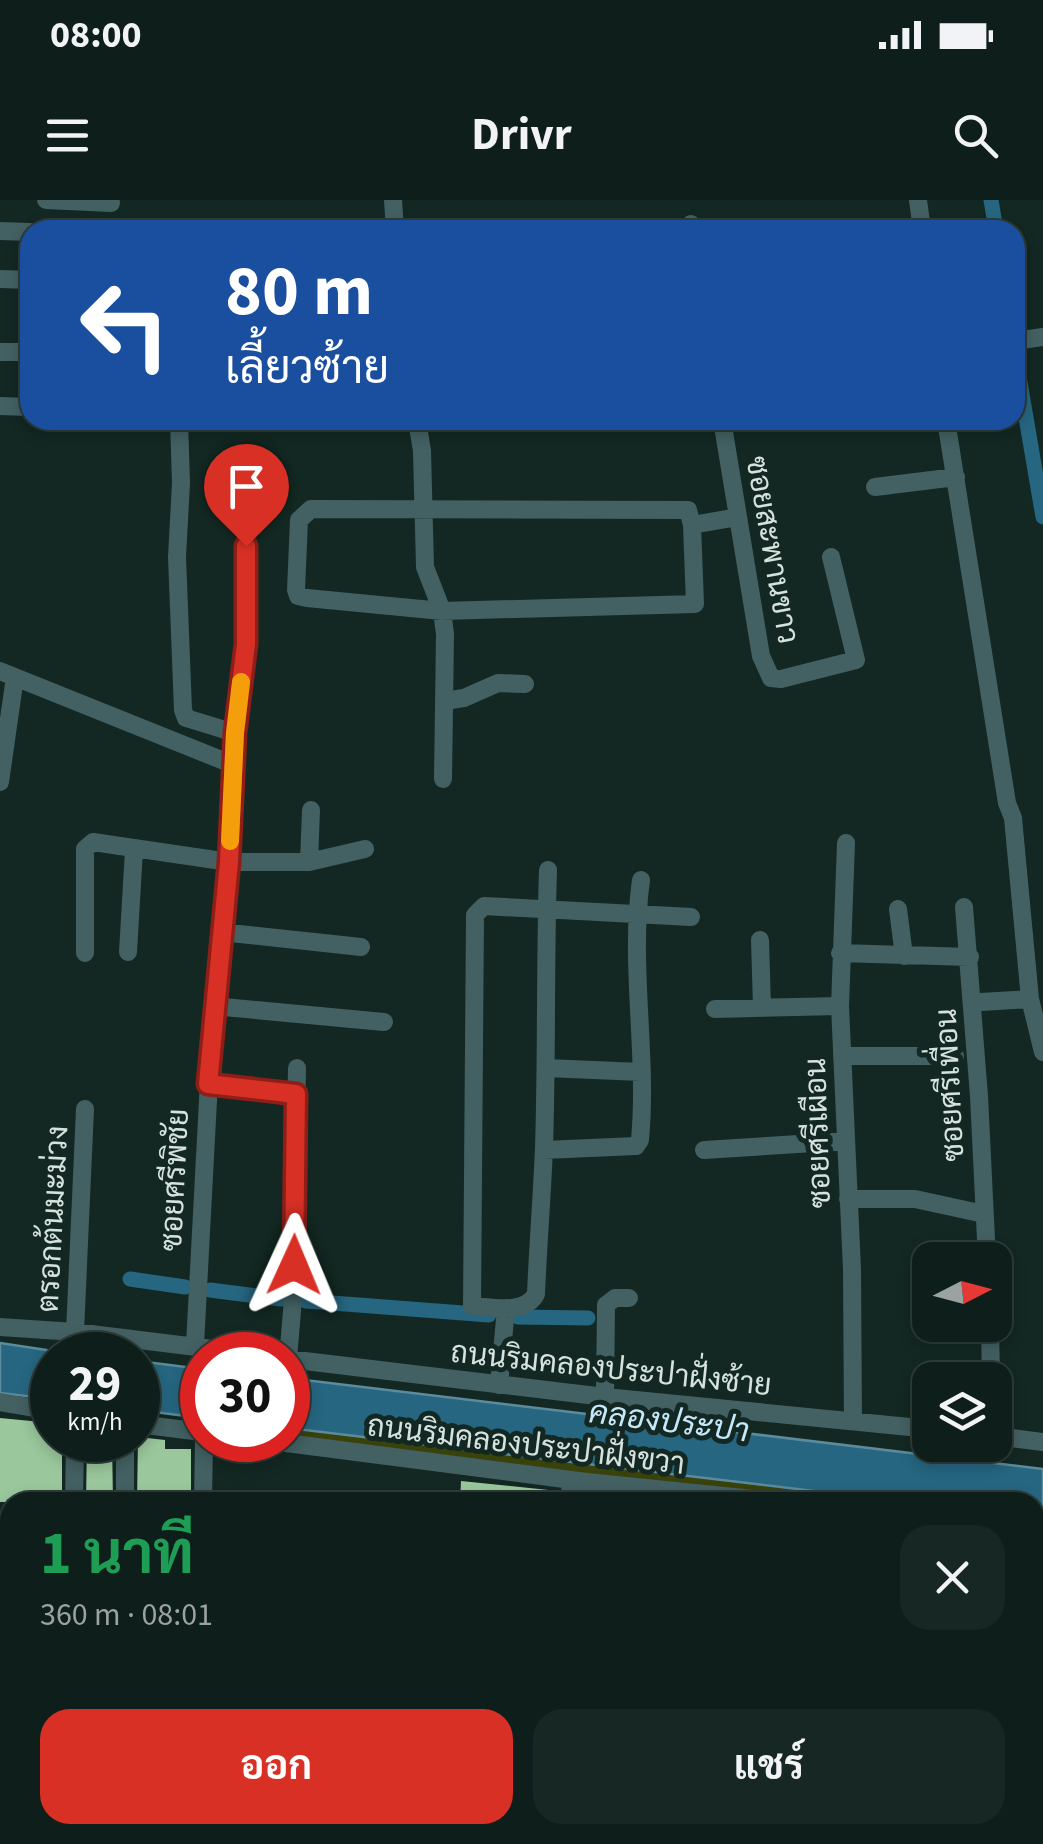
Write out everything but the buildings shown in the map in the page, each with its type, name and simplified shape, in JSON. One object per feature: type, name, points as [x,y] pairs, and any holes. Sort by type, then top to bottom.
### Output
[{"type":"street","points":[[46,200],[111,203]]},
{"type":"street","points":[[179,430],[177,557],[183,710],[186,718],[235,733]]},
{"type":"street","points":[[418,430],[425,507],[425,567],[442,611],[444,780]]},
{"type":"street","name":"ซอยสะพานขาว","points":[[724,430],[762,656],[771,678],[852,663],[857,655],[831,556]]},
{"type":"street","points":[[948,430],[1016,842],[1030,999],[1043,1052]]},
{"type":"street","points":[[876,487],[956,477]]},
{"type":"street","name":"ซอยศรีพิชัย","points":[[195,1332],[213,1006],[246,644],[246,480]]},
{"type":"street","points":[[425,507],[688,510],[692,525],[694,604],[442,611],[307,598],[298,596],[296,590],[298,520],[306,511],[425,507]]},
{"type":"street","points":[[692,525],[738,517]]},
{"type":"street","points":[[0,782],[7,674],[234,765]]},
{"type":"street","points":[[444,701],[464,698],[498,683],[525,684]]},
{"type":"street","points":[[310,862],[311,810]]},
{"type":"street","points":[[85,953],[86,849],[93,842],[229,862],[310,862],[365,849]]},
{"type":"street","name":"ซอยศรีเผือน","points":[[846,842],[840,1006],[854,1421]]},
{"type":"street","points":[[128,952],[134,850]]},
{"type":"street","points":[[548,870],[547,908],[546,1068],[544,1150],[536,1294],[532,1302],[506,1308],[472,1306],[475,915],[484,906],[547,908],[691,917]]},
{"type":"street","points":[[544,1150],[636,1146],[641,1133],[636,913],[641,880]]},
{"type":"street","name":"ซอยศรีเพื่อน","points":[[964,907],[986,1242]]},
{"type":"street","points":[[898,909],[904,956]]},
{"type":"street","points":[[221,932],[361,947]]},
{"type":"street","points":[[760,940],[762,1007]]},
{"type":"street","points":[[840,953],[970,957]]},
{"type":"street","points":[[981,1002],[1030,999]]},
{"type":"street","points":[[213,1006],[384,1022]]},
{"type":"street","points":[[714,1009],[840,1006]]},
{"type":"street","points":[[842,1056],[955,1056]]},
{"type":"street","points":[[290,1332],[296,1068]]},
{"type":"street","points":[[546,1068],[641,1072]]},
{"type":"street","points":[[208,1084],[296,1094]]},
{"type":"street","name":"ตรอกต้นมะม่วง","points":[[75,1332],[85,1109]]},
{"type":"street","points":[[704,1150],[846,1142]]},
{"type":"street","points":[[848,1200],[915,1199],[984,1214]]},
{"type":"street","points":[[605,1397],[606,1305],[614,1298],[629,1298]]},
{"type":"street","points":[[499,1385],[506,1308]]},
{"type":"street","points":[[0,1327],[75,1332]]},
{"type":"street","name":"ถนนริมคลองประปาฝั่งซ้าย","points":[[310,1362],[605,1397],[912,1427]]},
{"type":"street","points":[[0,1402],[30,1407]]},
{"type":"street","points":[[1012,1438],[1043,1442]]},
{"type":"street","name":"ถนนริมคลองประปาฝั่งขวา","points":[[310,1446],[650,1492]]},
{"type":"street","points":[[74,1492],[75,1462]]},
{"type":"street","points":[[125,1462],[125,1492]]},
{"type":"street","points":[[203,1492],[204,1462]]},
{"type":"street","points":[[570,1480],[571,1492]]},
{"type":"street","points":[[593,1483],[593,1492]]},
{"type":"green space","points":[[310,1431],[822,1492],[741,1492],[310,1440]]},
{"type":"water","points":[[0,1343],[30,1347],[30,1396],[0,1393]]},
{"type":"water","points":[[160,1364],[180,1366],[180,1415],[160,1413]]},
{"type":"water","points":[[310,1381],[912,1453],[912,1462],[985,1462],[1043,1469],[1043,1492],[822,1492],[310,1431]]},
{"type":"waterway","points":[[991,200],[994,220]]},
{"type":"waterway","points":[[1025,412],[1043,517]]},
{"type":"waterway","points":[[130,1279],[185,1287]]},
{"type":"waterway","points":[[210,1290],[281,1299]]},
{"type":"waterway","points":[[306,1301],[489,1315]]},
{"type":"waterway","points":[[518,1317],[588,1318]]},
{"type":"slow traffic","points":[[230,841],[241,682]]},
{"type":"route","points":[[246,546],[246,644],[235,733],[229,862],[208,1084],[296,1094],[294,1265]]},
{"type":"water label","name":"คลองประปา","points":[[669,1422]]}]
